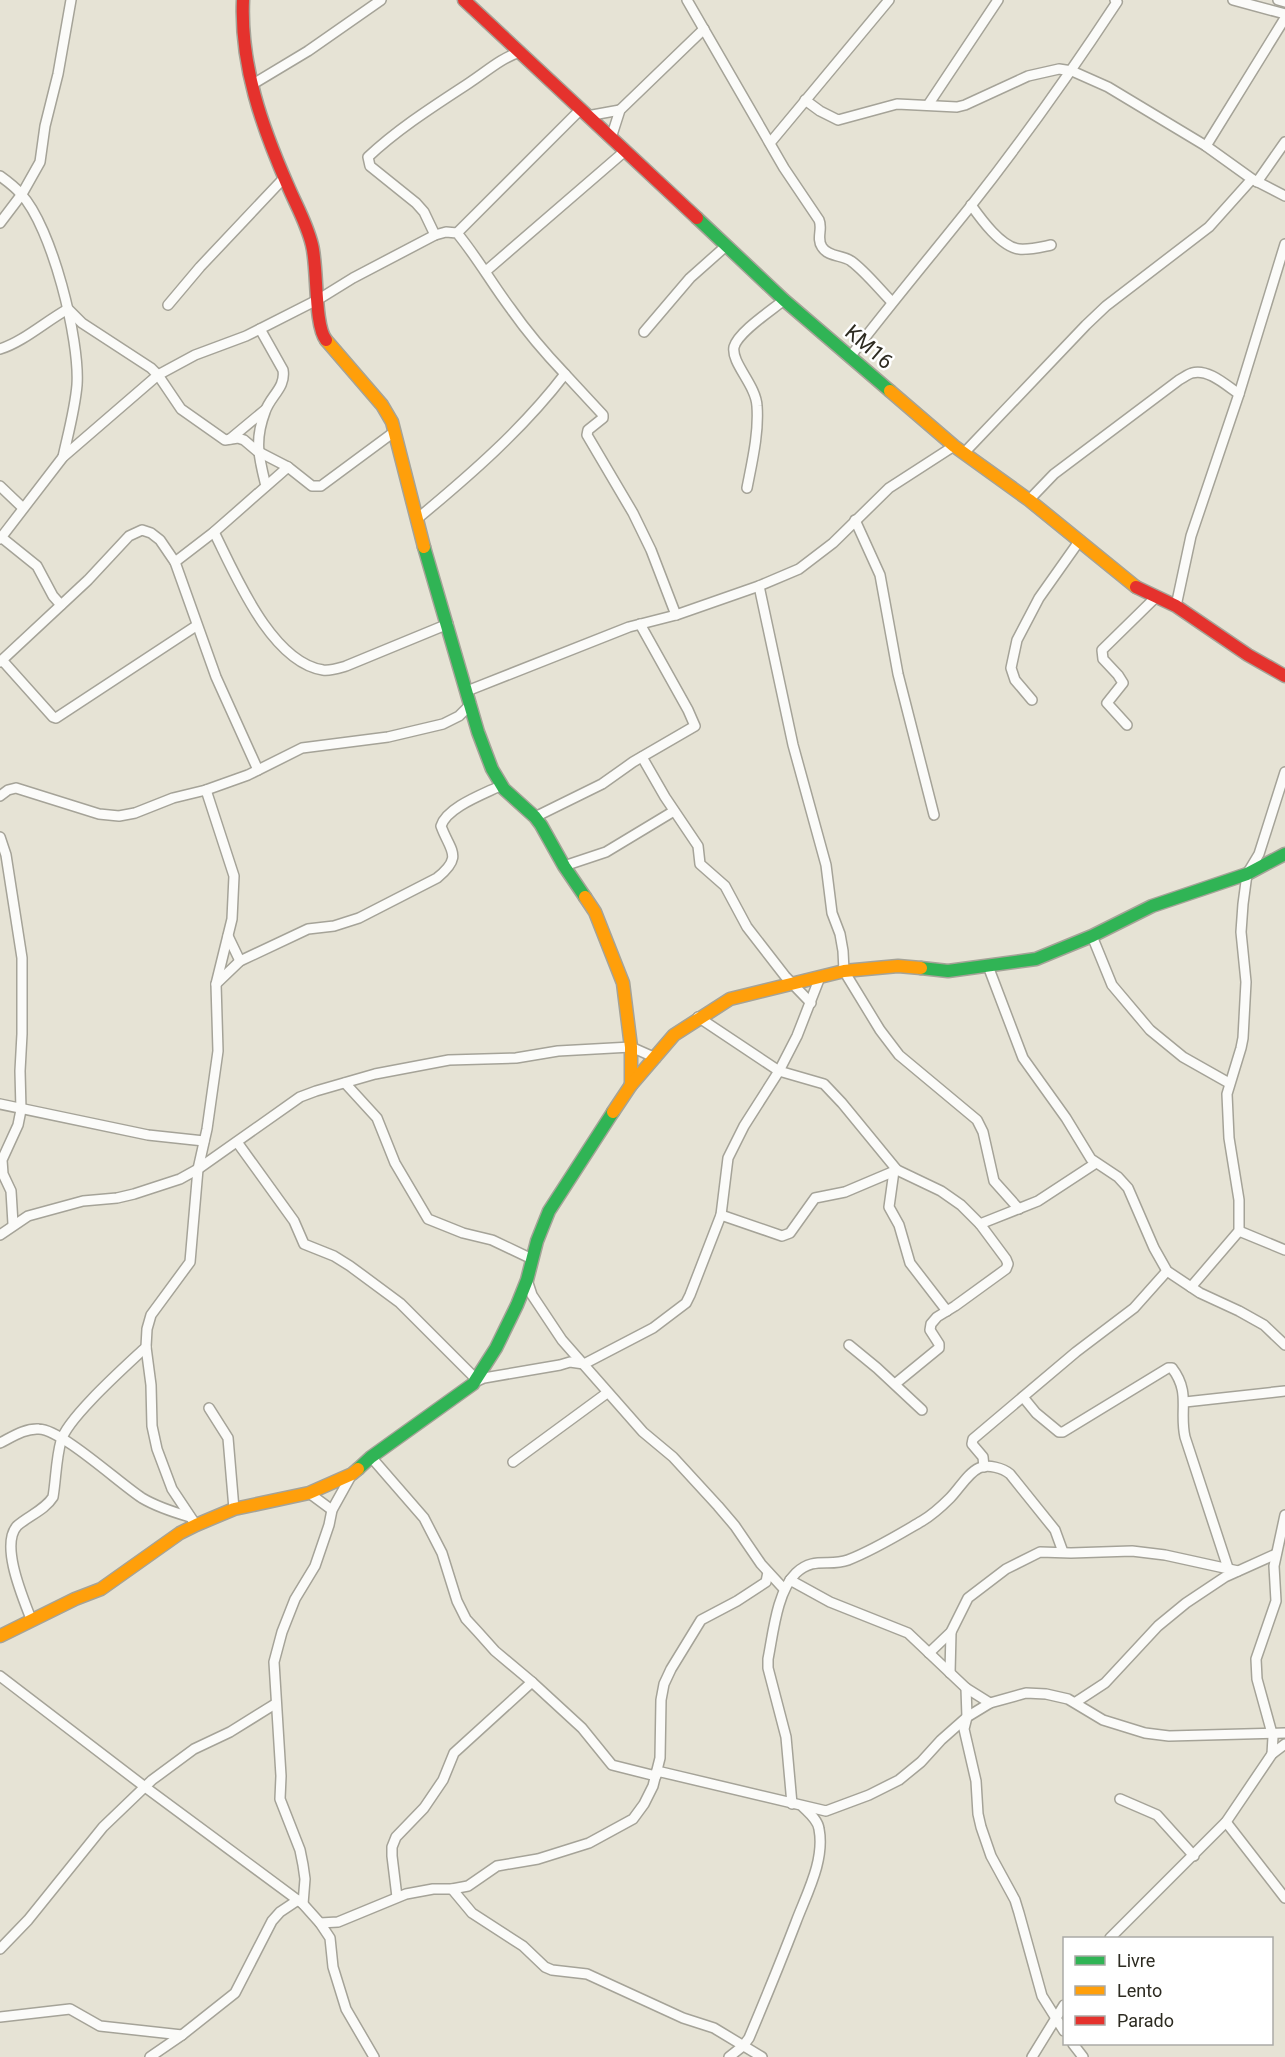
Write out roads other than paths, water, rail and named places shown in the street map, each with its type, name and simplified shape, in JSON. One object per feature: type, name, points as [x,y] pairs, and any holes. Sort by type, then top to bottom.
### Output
[{"type":"street","points":[[0,223],[40,162],[45,126],[58,74],[71,0]]},
{"type":"street","points":[[243,0],[242,43],[252,84],[284,178],[312,245],[319,284],[319,323],[323,336],[389,414],[484,749],[502,785],[535,817],[595,912],[623,983],[631,1047],[631,1086]]},
{"type":"street","points":[[252,84],[308,51],[381,0]]},
{"type":"street","name":"KM16","points":[[464,0],[784,300],[959,450],[1029,500],[1122,577],[1155,597],[1176,606],[1248,655],[1285,676]]},
{"type":"street","points":[[687,0],[770,143],[819,220],[821,247],[827,252],[852,261],[892,302]]},
{"type":"street","points":[[770,143],[888,0]]},
{"type":"street","points":[[928,105],[998,0]]},
{"type":"street","points":[[850,357],[971,206],[1072,71],[1117,2],[1114,0]]},
{"type":"street","points":[[1206,146],[1285,16],[1233,0]]},
{"type":"street","points":[[1278,0],[1285,2]]},
{"type":"street","points":[[611,138],[620,110],[704,29]]},
{"type":"street","points":[[435,235],[424,212],[370,166],[368,157],[423,113],[481,76],[505,57],[520,52]]},
{"type":"street","points":[[805,100],[825,115],[838,120],[897,104],[957,107],[1028,76],[1059,69],[1072,71],[1108,87],[1206,146],[1255,180],[1285,196]]},
{"type":"street","points":[[457,233],[584,112],[620,110]]},
{"type":"street","points":[[0,796],[16,788],[91,812],[119,816],[135,813],[258,770],[302,748],[388,737],[443,724],[459,716],[469,698],[640,624],[676,615],[759,586],[799,569],[817,556],[889,488],[959,450],[1106,306],[1209,227],[1255,180],[1285,142]]},
{"type":"street","points":[[486,271],[626,151]]},
{"type":"street","points":[[0,176],[21,194],[42,230],[68,309],[76,350],[77,383],[63,457]]},
{"type":"street","points":[[168,305],[200,267],[284,178]]},
{"type":"street","points":[[971,206],[990,230],[1016,249],[1051,245]]},
{"type":"street","points":[[61,605],[52,596],[37,566],[1,538],[63,457],[158,375],[195,355],[260,329],[435,235],[446,232],[457,233],[531,336],[603,414],[603,418],[588,430],[587,435],[633,513],[651,550],[676,615]]},
{"type":"street","points":[[1176,606],[1191,536],[1239,393],[1285,244]]},
{"type":"street","points":[[644,332],[690,278],[726,246]]},
{"type":"street","points":[[747,488],[754,452],[757,406],[754,391],[734,355],[735,345],[740,336],[784,300]]},
{"type":"street","points":[[0,350],[68,309]]},
{"type":"street","points":[[68,309],[82,323],[144,362],[158,375],[181,409],[225,440],[238,438],[244,440],[257,451],[288,467],[312,486],[321,486],[394,432]]},
{"type":"street","points":[[229,440],[265,410],[284,377],[283,370],[260,329]]},
{"type":"street","points":[[1029,500],[1054,474],[1179,380],[1192,373],[1201,372],[1211,375],[1239,393]]},
{"type":"street","points":[[417,519],[471,474],[565,374]]},
{"type":"street","points":[[265,410],[257,451],[266,486]]},
{"type":"street","points":[[175,562],[214,532],[288,467]]},
{"type":"street","points":[[0,486],[23,508]]},
{"type":"street","points":[[855,520],[880,575],[898,674],[934,814]]},
{"type":"street","points":[[196,626],[56,718],[1,661],[88,580],[135,532],[142,530],[151,533],[160,540],[175,562],[216,677],[258,770]]},
{"type":"street","points":[[214,532],[264,626],[291,653],[313,668],[329,670],[346,666],[448,624]]},
{"type":"street","points":[[1032,700],[1015,680],[1011,668],[1017,640],[1039,598],[1080,540]]},
{"type":"street","points":[[759,586],[793,745],[826,865],[832,913],[840,934],[843,951],[844,971],[880,1030],[899,1054],[977,1120],[983,1132],[994,1181],[1019,1209]]},
{"type":"street","points":[[1127,725],[1107,703],[1123,683],[1103,659],[1102,650],[1155,597]]},
{"type":"street","points":[[535,817],[602,784],[694,726],[688,710],[640,624]]},
{"type":"street","points":[[642,757],[698,846],[700,864],[725,886],[747,927],[785,976],[811,1004]]},
{"type":"street","points":[[1191,1287],[1239,1231],[1239,1200],[1229,1137],[1227,1094],[1243,1038],[1246,982],[1241,918],[1247,874],[1259,854],[1285,772]]},
{"type":"street","points":[[216,984],[240,961],[308,929],[334,926],[359,918],[437,878],[445,871],[453,858],[453,851],[441,826],[443,820],[452,811],[502,785]]},
{"type":"street","points":[[193,1521],[172,1489],[157,1449],[152,1426],[151,1385],[146,1347],[151,1315],[190,1262],[198,1169],[218,1051],[216,984],[232,918],[234,876],[206,790]]},
{"type":"street","points":[[564,866],[606,852],[674,811]]},
{"type":"street","points":[[0,837],[6,855],[22,958],[21,1110],[18,1125],[2,1160],[3,1174],[11,1191],[13,1224]]},
{"type":"street","points":[[474,1381],[496,1348],[527,1280],[537,1240],[549,1211],[575,1168],[631,1086],[674,1035],[698,1017],[730,999],[795,985],[844,971],[898,966],[948,971],[1036,959],[1092,936],[1152,906],[1247,874],[1285,854]]},
{"type":"street","points":[[228,936],[240,961]]},
{"type":"street","points":[[1092,936],[1112,985],[1150,1030],[1183,1057],[1229,1083]]},
{"type":"street","points":[[988,966],[1023,1058],[1066,1118],[1089,1156],[1118,1177],[1128,1188],[1154,1248],[1167,1271],[1191,1287],[1264,1324],[1285,1345]]},
{"type":"street","points":[[0,1636],[32,1619],[101,1589],[180,1533],[193,1521],[234,1509],[309,1493],[352,1473],[371,1456],[474,1381],[570,1362],[584,1364],[653,1328],[686,1303],[721,1215],[728,1158],[744,1126],[779,1071],[797,1036],[820,977]]},
{"type":"street","points":[[698,1017],[779,1071],[824,1084],[896,1171],[941,1191],[961,1205],[980,1224],[1006,1259],[1008,1264],[1006,1269],[937,1317],[931,1324],[930,1330],[939,1348],[895,1384]]},
{"type":"street","points":[[0,1235],[13,1224],[28,1216],[64,1205],[117,1198],[171,1183],[198,1169],[300,1097],[316,1090],[375,1074],[434,1062],[516,1058],[558,1051],[631,1047],[656,1058]]},
{"type":"street","points":[[345,1083],[377,1118],[395,1163],[428,1220],[463,1233],[492,1240],[532,1260]]},
{"type":"street","points":[[0,1104],[148,1135],[204,1141]]},
{"type":"street","points":[[237,1142],[294,1221],[304,1244],[334,1256],[400,1303],[474,1381]]},
{"type":"street","points":[[980,1224],[1038,1201],[1096,1163]]},
{"type":"street","points":[[721,1215],[786,1236],[815,1198],[845,1192],[896,1171]]},
{"type":"street","points":[[896,1171],[889,1207],[899,1225],[910,1263],[947,1311]]},
{"type":"street","points":[[1239,1231],[1285,1250]]},
{"type":"street","points":[[984,1467],[983,1457],[972,1444],[972,1439],[1076,1352],[1134,1308],[1167,1271]]},
{"type":"street","points":[[527,1280],[532,1295],[562,1340],[607,1393],[644,1432],[673,1457],[718,1506],[735,1526],[761,1564],[767,1577],[784,1589]]},
{"type":"street","points":[[849,1346],[922,1410]]},
{"type":"street","points":[[32,1619],[12,1567],[9,1540],[15,1527],[49,1503],[53,1497],[61,1438],[88,1404],[146,1347]]},
{"type":"street","points":[[1023,1397],[1036,1413],[1059,1432],[1066,1431],[1168,1368],[1172,1368],[1184,1392],[1182,1426],[1185,1437],[1233,1570]]},
{"type":"street","points":[[1185,1402],[1285,1391]]},
{"type":"street","points":[[513,1462],[607,1393]]},
{"type":"street","points":[[209,1408],[228,1438],[234,1509]]},
{"type":"street","points":[[0,1443],[26,1430],[46,1430],[61,1438],[141,1497],[193,1521]]},
{"type":"street","points":[[371,1456],[424,1518],[434,1534],[456,1601],[466,1619],[495,1651],[582,1728],[612,1765],[656,1776]]},
{"type":"street","points":[[792,1804],[786,1737],[768,1668],[784,1589],[790,1580],[807,1565],[817,1562],[844,1562],[895,1537],[924,1519],[949,1499],[975,1471],[984,1467],[1006,1471],[1018,1482],[1055,1530],[1063,1552]]},
{"type":"street","points":[[300,1902],[305,1879],[302,1858],[280,1799],[274,1662],[282,1632],[295,1599],[315,1566],[332,1510],[352,1473]]},
{"type":"street","points":[[309,1493],[332,1510]]},
{"type":"street","points":[[1272,1754],[1272,1733],[1257,1679],[1256,1659],[1281,1599],[1274,1574],[1285,1521]]},
{"type":"street","points":[[1076,1702],[1106,1683],[1168,1616],[1233,1570],[1280,1548]]},
{"type":"street","points":[[929,1653],[951,1632],[968,1598],[1006,1569],[1040,1552],[1132,1551],[1166,1555],[1233,1570]]},
{"type":"street","points":[[656,1776],[661,1745],[661,1700],[664,1684],[671,1669],[701,1620],[737,1601],[767,1577]]},
{"type":"street","points":[[790,1580],[830,1602],[908,1633],[966,1689],[990,1703]]},
{"type":"street","points":[[950,1673],[951,1632]]},
{"type":"street","points":[[0,1676],[300,1902],[320,1923],[330,1938],[333,1967],[346,2009],[374,2057]]},
{"type":"street","points":[[397,1897],[392,1856],[392,1847],[396,1837],[424,1808],[443,1780],[454,1753],[532,1682]]},
{"type":"street","points":[[966,1689],[967,1718]]},
{"type":"street","points":[[320,1923],[338,1922],[397,1897],[433,1889],[468,1886],[497,1866],[538,1859],[589,1843],[618,1829],[638,1814],[653,1786],[657,1771],[826,1811],[869,1795],[899,1780],[960,1727],[967,1718],[990,1703],[1026,1693],[1046,1694],[1076,1702],[1103,1720],[1145,1733],[1169,1736],[1285,1734]]},
{"type":"street","points":[[0,1949],[28,1920],[103,1827],[145,1787],[185,1755],[230,1732],[276,1704]]},
{"type":"street","points":[[960,1727],[976,1781],[978,1814],[983,1835],[1015,1900],[1040,1989],[1063,2028]]},
{"type":"street","points":[[1111,1937],[1226,1822],[1272,1754],[1285,1744]]},
{"type":"street","points":[[653,1786],[668,1773]]},
{"type":"street","points":[[1120,1799],[1157,1815],[1194,1856]]},
{"type":"street","points":[[729,2057],[743,2046],[748,2038],[772,1984],[817,1865],[821,1840],[818,1823],[803,1807]]},
{"type":"street","points":[[818,1823],[826,1811]]},
{"type":"street","points":[[1226,1822],[1285,1898]]},
{"type":"street","points":[[452,1889],[472,1913],[523,1946],[545,1967],[552,1970],[587,1974],[683,2018],[714,2028],[762,2057]]},
{"type":"street","points":[[150,2057],[235,1993],[272,1921],[280,1912],[300,1902]]},
{"type":"street","points":[[330,1938],[338,1922]]},
{"type":"street","points":[[1032,2057],[1063,2008]]},
{"type":"street","points":[[0,2017],[70,2010],[100,2026],[182,2035]]}]
